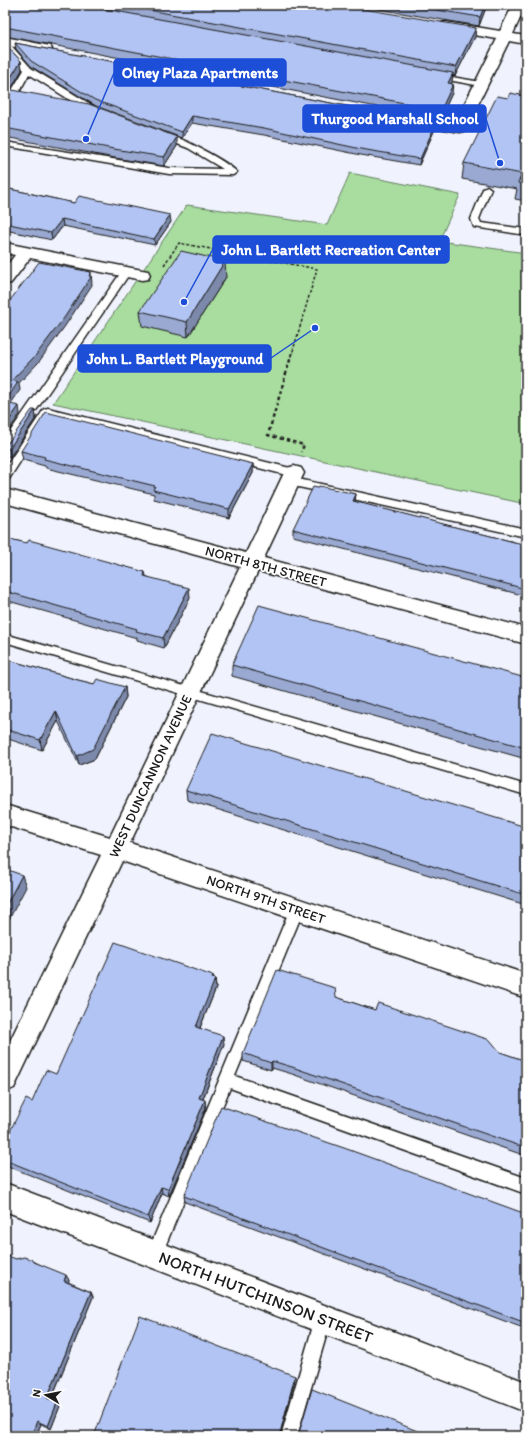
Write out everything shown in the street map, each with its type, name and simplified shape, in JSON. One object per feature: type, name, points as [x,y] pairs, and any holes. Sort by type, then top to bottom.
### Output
[{"type":"street","points":[[397,116],[460,128],[520,5]]},
{"type":"street","points":[[436,25],[526,40]]},
{"type":"street","points":[[5,42],[60,52]]},
{"type":"street","points":[[5,248],[125,273],[142,275]]},
{"type":"street","points":[[5,279],[25,253]]},
{"type":"street","name":"WEST DUNCANNON AVENUE","points":[[5,1079],[116,849],[291,477]]},
{"type":"street","name":"NORTH 8TH STREET","points":[[5,496],[526,636]]},
{"type":"street","name":"NORTH 9TH STREET","points":[[5,815],[116,849],[526,986]]},
{"type":"street","name":"NORTH HUTCHINSON STREET","points":[[5,1197],[526,1397]]},
{"type":"lane","points":[[5,42],[28,70],[95,110],[68,104]]},
{"type":"lane","points":[[28,70],[13,95],[29,98]]},
{"type":"lane","points":[[426,74],[481,84]]},
{"type":"lane","points":[[5,144],[169,171],[233,172],[190,146],[155,132]]},
{"type":"lane","points":[[487,189],[475,219],[477,224],[526,232]]},
{"type":"lane","points":[[5,447],[125,273]]},
{"type":"lane","points":[[5,476],[48,411],[291,477],[526,532]]},
{"type":"lane","points":[[5,638],[526,790]]},
{"type":"lane","points":[[155,1254],[297,909]]},
{"type":"lane","points":[[226,1080],[526,1186]]},
{"type":"lane","points":[[289,1436],[323,1319]]},
{"type":"path","points":[[142,275],[160,272],[179,243],[317,269],[268,435],[304,445],[291,477]]},
{"type":"green space","points":[[350,173],[460,195],[439,241],[526,253],[526,504],[53,403],[187,205],[327,225]]},
{"type":"building","points":[[6,5],[83,5],[453,73],[448,83],[453,84],[441,110],[5,27]]},
{"type":"building","points":[[122,5],[340,5],[476,28],[456,67]]},
{"type":"building","points":[[406,5],[485,5],[480,17]]},
{"type":"building","points":[[15,43],[436,123],[420,159],[361,149],[264,128],[192,116],[182,132],[95,100],[31,61]]},
{"type":"building","points":[[5,44],[21,61],[6,85],[7,89],[89,104],[177,137],[164,157],[5,128]]},
{"type":"building","points":[[510,93],[526,96],[526,185],[518,183],[522,174],[464,163],[497,96],[508,98]]},
{"type":"building","points":[[5,188],[74,203],[79,196],[170,215],[154,239],[62,219],[51,233],[5,223]]},
{"type":"building","points":[[181,251],[225,261],[187,322],[140,311]]},
{"type":"building","points":[[39,262],[91,272],[89,276],[91,277],[64,318],[36,355],[12,380],[18,382],[5,402],[5,307]]},
{"type":"building","points":[[5,403],[19,406],[5,426]]},
{"type":"building","points":[[32,410],[35,410],[9,449],[5,448],[5,444],[8,443]]},
{"type":"building","points":[[46,412],[253,464],[229,509],[153,490],[155,486],[44,459],[45,457],[21,451]]},
{"type":"building","points":[[319,486],[356,494],[353,501],[526,545],[526,589],[293,529],[313,487],[318,488]]},
{"type":"building","points":[[5,538],[27,543],[29,540],[145,572],[144,576],[189,588],[163,638],[136,631],[137,629],[5,591]]},
{"type":"building","points":[[259,605],[526,678],[526,748],[232,665]]},
{"type":"building","points":[[5,659],[94,684],[97,679],[125,687],[93,749],[77,756],[56,711],[40,740],[5,729]]},
{"type":"building","points":[[212,733],[526,827],[526,895],[186,790]]},
{"type":"building","points":[[5,869],[22,875],[5,907]]},
{"type":"building","points":[[115,942],[213,976],[212,978],[215,979],[196,1027],[223,1036],[199,1098],[205,1100],[168,1189],[161,1187],[148,1217],[5,1160],[5,1141],[26,1099],[32,1102],[46,1070],[56,1074]]},
{"type":"building","points":[[277,970],[335,988],[336,997],[375,1010],[378,1003],[490,1040],[500,1052],[526,1061],[526,1148],[292,1067],[272,1061],[271,1063],[243,1053]]},
{"type":"building","points":[[221,1106],[344,1148],[526,1214],[526,1323],[184,1196]]},
{"type":"building","points":[[5,1255],[16,1259],[24,1257],[33,1260],[34,1262],[66,1275],[64,1281],[91,1292],[47,1398],[57,1403],[48,1426],[37,1421],[31,1436],[5,1436]]},
{"type":"building","points":[[140,1316],[295,1376],[280,1433],[281,1435],[299,1433],[312,1389],[430,1436],[94,1436]]},
{"type":"place","name":"Olney Plaza Apartments","points":[[86,139]]},
{"type":"place","name":"Thurgood Marshall School","points":[[500,163]]},
{"type":"place","name":"John L. Bartlett Recreation Center","points":[[184,302]]},
{"type":"place","name":"John L. Bartlett Playground","points":[[315,328]]}]
